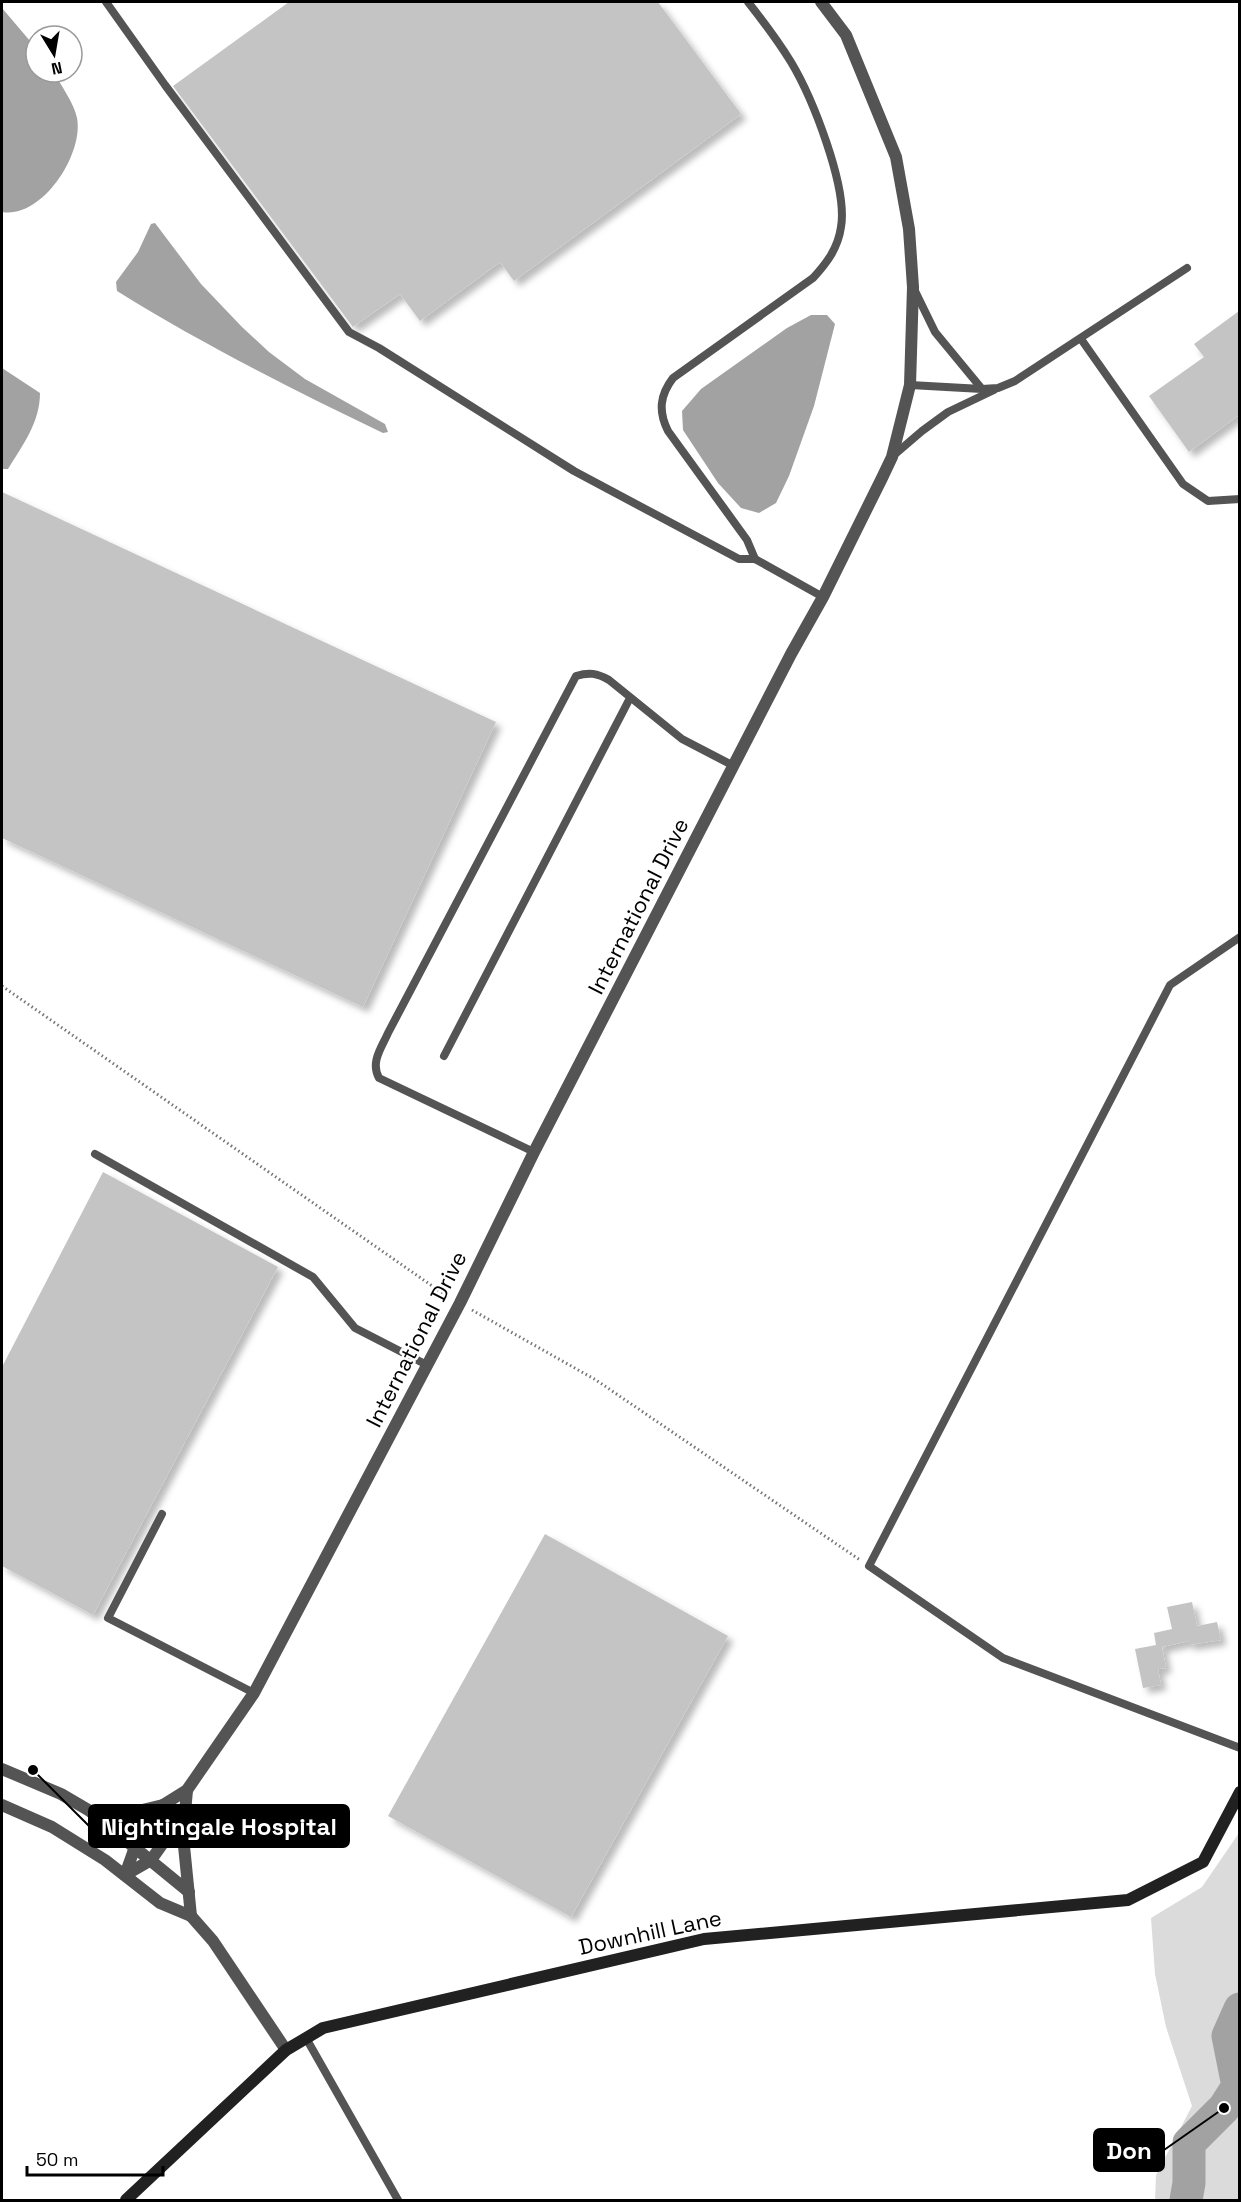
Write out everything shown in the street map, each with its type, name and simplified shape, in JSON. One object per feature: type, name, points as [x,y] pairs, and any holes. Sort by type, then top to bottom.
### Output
[{"type":"street","name":"International Drive","points":[[90,1811],[130,1813],[163,1805],[187,1790],[254,1693],[427,1365],[534,1152],[823,597],[892,457],[910,385],[913,287],[909,229],[896,157],[846,35],[821,2]]},
{"type":"street","name":"International Drive","points":[[2,1769],[61,1794],[90,1811],[189,1892]]},
{"type":"street","name":"International Drive","points":[[187,1790],[183,1836],[191,1916]]},
{"type":"street","name":"Downhill Lane","points":[[126,2200],[286,2050],[323,2028],[704,1939],[1128,1900],[1203,1862],[1239,1792]]},
{"type":"street","points":[[2,1805],[52,1827],[105,1860],[160,1903],[191,1916],[213,1941],[286,2050]]},
{"type":"street","name":"International Drive","points":[[125,1875],[135,1847],[163,1805]]},
{"type":"street","name":"International Drive","points":[[125,1875],[151,1860],[184,1815]]},
{"type":"lane","points":[[106,2],[349,332],[379,348],[611,492],[739,560],[755,559],[823,597]]},
{"type":"lane","points":[[748,2],[792,64],[806,92],[832,164],[841,198],[842,225],[837,243],[828,261],[813,278],[673,378],[664,389],[661,402],[662,420],[668,431],[747,540],[755,559]]},
{"type":"lane","points":[[892,457],[922,430],[948,412],[1015,381],[1186,268]]},
{"type":"lane","points":[[913,287],[934,332],[982,388]]},
{"type":"lane","points":[[1081,339],[1184,484],[1208,501],[1239,499]]},
{"type":"lane","points":[[910,385],[998,388]]},
{"type":"lane","points":[[534,1152],[379,1078],[375,1070],[375,1062],[576,676],[587,673],[597,674],[609,680],[682,739],[734,766]]},
{"type":"lane","points":[[444,1056],[630,698]]},
{"type":"lane","points":[[1239,937],[1170,985],[868,1566],[1003,1658],[1239,1748]]},
{"type":"lane","points":[[95,1154],[313,1277],[355,1328],[427,1365]]},
{"type":"lane","points":[[162,1514],[108,1618],[254,1693]]},
{"type":"lane","points":[[306,2038],[398,2200]]},
{"type":"path","points":[[2,986],[442,1294]]},
{"type":"path","points":[[478,1313],[596,1380],[868,1566]]},
{"type":"shaded area","points":[[2,8],[24,34],[24,84],[61,84],[75,112],[77,133],[74,149],[67,165],[45,195],[32,205],[17,211],[2,212]]},
{"type":"shaded area","points":[[155,223],[201,284],[269,352],[305,379],[385,424],[388,432],[383,433],[315,400],[182,329],[117,291],[116,282],[138,252],[151,224]]},
{"type":"shaded area","points":[[811,315],[827,315],[835,324],[814,406],[789,476],[776,503],[759,513],[741,508],[718,483],[683,430],[682,411],[701,389],[787,328]]},
{"type":"shaded area","points":[[2,368],[40,393],[34,423],[8,469],[2,469]]},
{"type":"shaded area","points":[[1239,1833],[1239,2200],[1155,2200],[1156,2175],[1192,2106],[1166,2027],[1155,1974],[1151,1918],[1202,1887]]},
{"type":"building","points":[[289,2],[658,2],[741,114],[514,281],[500,262],[420,321],[400,294],[353,327],[173,86]]},
{"type":"building","points":[[1239,311],[1239,415],[1189,452],[1149,396],[1204,357],[1194,344]]},
{"type":"building","points":[[2,492],[496,722],[363,1007],[2,838]]},
{"type":"building","points":[[103,1172],[278,1267],[93,1615],[2,1566],[2,1367]]},
{"type":"building","points":[[545,1534],[728,1636],[571,1917],[388,1816]]},
{"type":"building","points":[[1192,1602],[1197,1626],[1217,1622],[1221,1640],[1189,1645],[1189,1641],[1162,1647],[1166,1668],[1158,1669],[1161,1685],[1143,1688],[1135,1649],[1156,1645],[1154,1633],[1172,1629],[1167,1607]]},
{"type":"waterway","points":[[1186,2200],[1189,2183],[1189,2143],[1224,2108],[1238,2086],[1228,2036],[1240,2009]]},
{"type":"place","name":"Nightingale Hospital","points":[[33,1770]]},
{"type":"place","name":"Don","points":[[1224,2108]]}]
